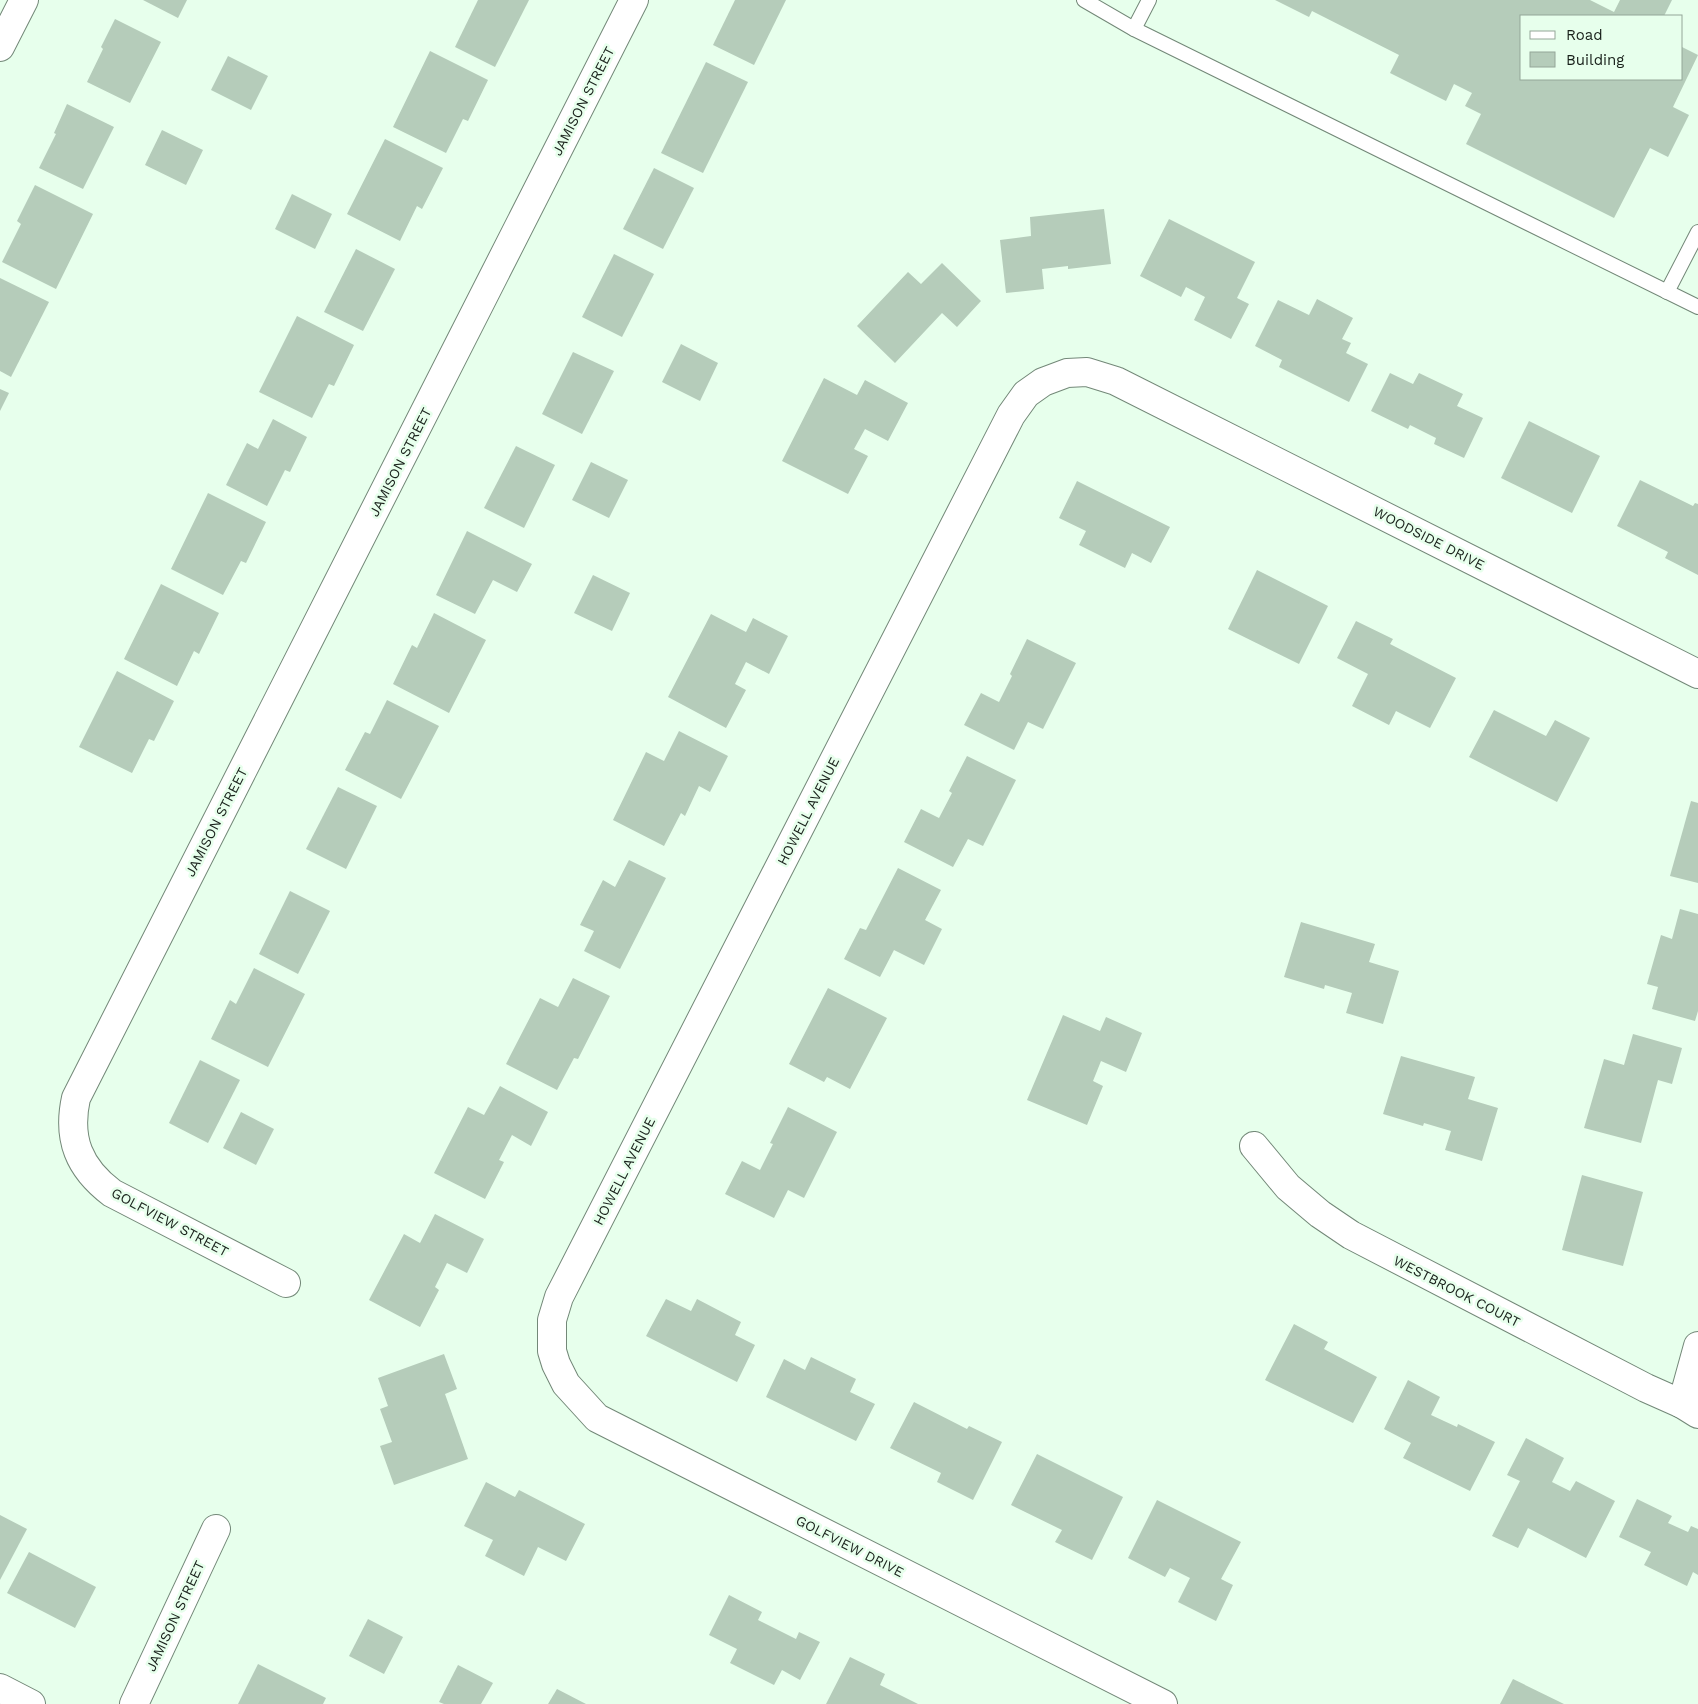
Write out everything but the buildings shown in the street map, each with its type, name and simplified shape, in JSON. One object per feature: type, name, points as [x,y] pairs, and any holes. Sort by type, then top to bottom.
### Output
[{"type":"street","points":[[0,47],[24,0]]},
{"type":"street","name":"JAMISON STREET","points":[[165,923],[634,0]]},
{"type":"street","name":"HOWELL AVENUE","points":[[556,1364],[552,1351],[552,1320],[559,1297],[1011,415],[1026,394],[1043,382],[1067,373],[1087,372],[1116,380],[1160,403]]},
{"type":"street","name":"WOODSIDE DRIVE","points":[[1160,403],[1698,674]]},
{"type":"street","name":"GOLFVIEW STREET","points":[[165,923],[76,1098],[72,1130],[76,1148],[86,1168],[98,1183],[112,1193],[286,1283]]},
{"type":"street","name":"WESTBROOK COURT","points":[[1254,1146],[1288,1187],[1320,1214],[1351,1235],[1690,1409]]},
{"type":"street","points":[[1690,1409],[1698,1346]]},
{"type":"street","name":"GOLFVIEW DRIVE","points":[[556,1364],[566,1384],[597,1418],[1163,1704]]},
{"type":"street","name":"JAMISON STREET","points":[[134,1704],[216,1529]]},
{"type":"street","points":[[0,1688],[31,1704]]},
{"type":"lane","points":[[1084,0],[1134,29],[1698,307]]},
{"type":"lane","points":[[1134,29],[1149,0]]},
{"type":"lane","points":[[1667,292],[1698,232]]}]
